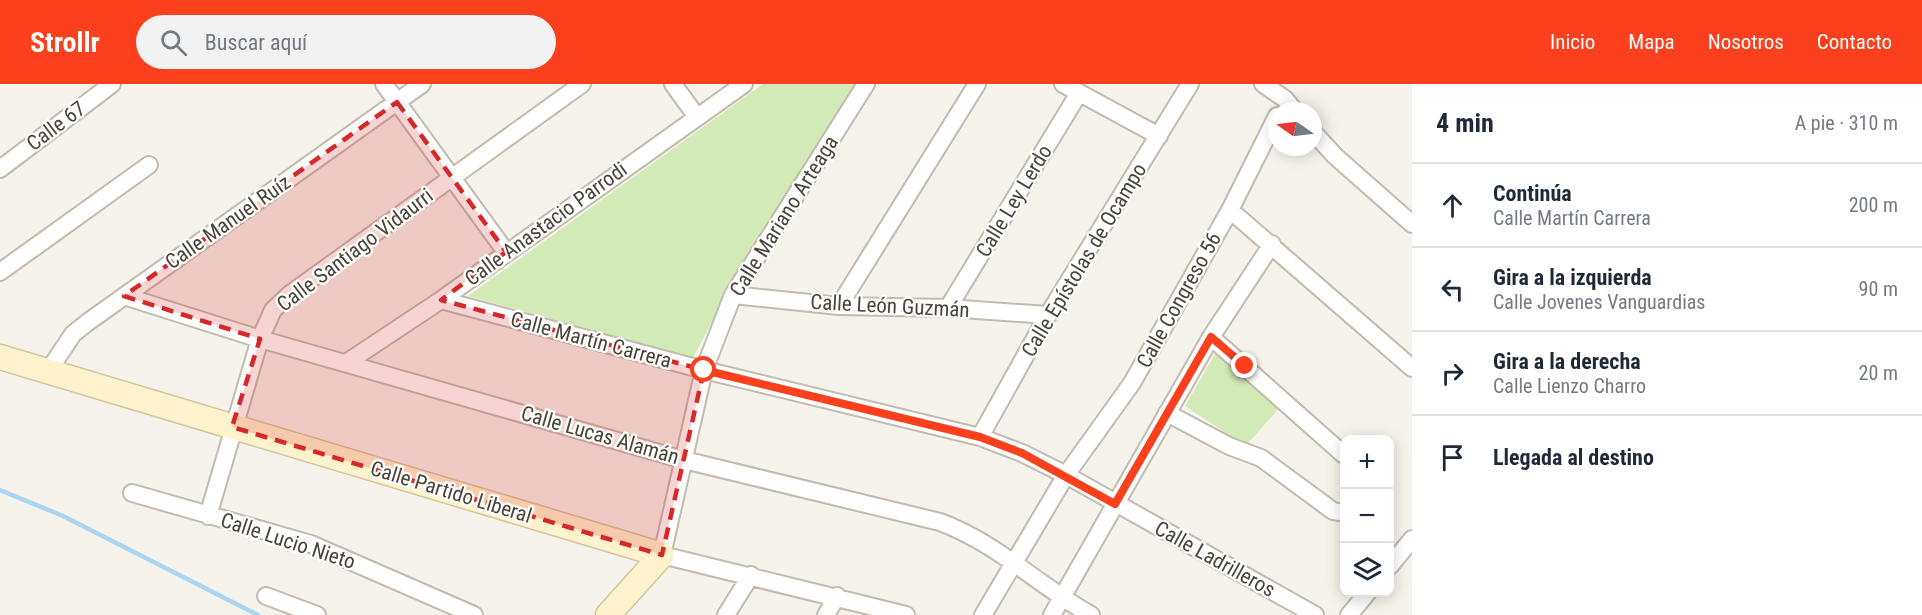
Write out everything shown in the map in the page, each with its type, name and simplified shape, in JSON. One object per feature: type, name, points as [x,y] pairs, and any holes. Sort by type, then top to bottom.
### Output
[{"type":"street","name":"Calle 67","points":[[0,169],[112,84]]},
{"type":"street","points":[[384,84],[450,178],[506,252]]},
{"type":"street","name":"Calle Manuel Ruíz","points":[[47,373],[73,334],[422,84]]},
{"type":"street","name":"Calle Santiago Vidaurri","points":[[208,516],[232,427],[260,339],[273,310],[290,294],[582,84]]},
{"type":"street","points":[[673,84],[697,117]]},
{"type":"street","name":"Calle Anastacio Parrodi","points":[[346,363],[441,300],[744,84]]},
{"type":"street","name":"Calle Mariano Arteaga","points":[[608,615],[662,555],[704,370],[733,295],[866,84]]},
{"type":"street","points":[[839,306],[976,84]]},
{"type":"street","points":[[1063,84],[1159,136]]},
{"type":"street","name":"Calle Epístolas de Ocampo","points":[[980,437],[1048,315],[1190,84]]},
{"type":"street","points":[[1263,84],[1282,102]]},
{"type":"street","name":"Calle Ley Lerdo","points":[[948,309],[1079,93]]},
{"type":"street","name":"Calle Congreso 56","points":[[983,615],[1066,475],[1132,383],[1230,210],[1268,134]]},
{"type":"street","points":[[1322,142],[1412,224]]},
{"type":"street","points":[[0,272],[149,165]]},
{"type":"street","points":[[1230,210],[1272,244],[1412,368]]},
{"type":"street","points":[[1052,615],[1211,337],[1272,244]]},
{"type":"street","name":"Calle León Guzmán","points":[[733,295],[839,306],[1048,315]]},
{"type":"street","name":"Calle Lucas Alamán","points":[[124,296],[260,339],[684,460],[940,522],[979,540],[1015,562],[1062,598],[1091,615]]},
{"type":"street","name":"Calle Martín Carrera","points":[[441,300],[704,370],[980,437],[1022,453],[1066,475],[1115,504]]},
{"type":"street","points":[[1211,337],[1340,451]]},
{"type":"street","name":"Calle Partido Liberal","points":[[0,357],[47,373],[662,555],[837,596],[906,615]]},
{"type":"street","points":[[1167,413],[1229,446],[1261,458],[1333,511],[1340,512]]},
{"type":"street","name":"Calle Lucio Nieto","points":[[132,494],[334,552],[474,615]]},
{"type":"street","name":"Calle Ladrilleros","points":[[1115,504],[1315,615]]},
{"type":"street","points":[[1394,560],[1412,539]]},
{"type":"street","points":[[726,615],[751,575]]},
{"type":"street","points":[[266,596],[318,615]]},
{"type":"street","points":[[826,615],[837,596]]},
{"type":"street","points":[[1349,615],[1364,597]]},
{"type":"highlighted area","points":[[397,102],[506,252],[441,300],[704,370],[662,555],[232,427],[260,339],[124,296]]},
{"type":"green space","points":[[763,84],[856,84],[743,262],[693,358],[468,296]]},
{"type":"green space","points":[[1221,353],[1282,405],[1249,442],[1242,444],[1185,406],[1215,354]]},
{"type":"waterway","points":[[0,490],[63,516],[258,615]]},
{"type":"route","points":[[704,370],[980,437],[1022,453],[1066,475],[1115,504],[1211,337],[1245,366]]}]
